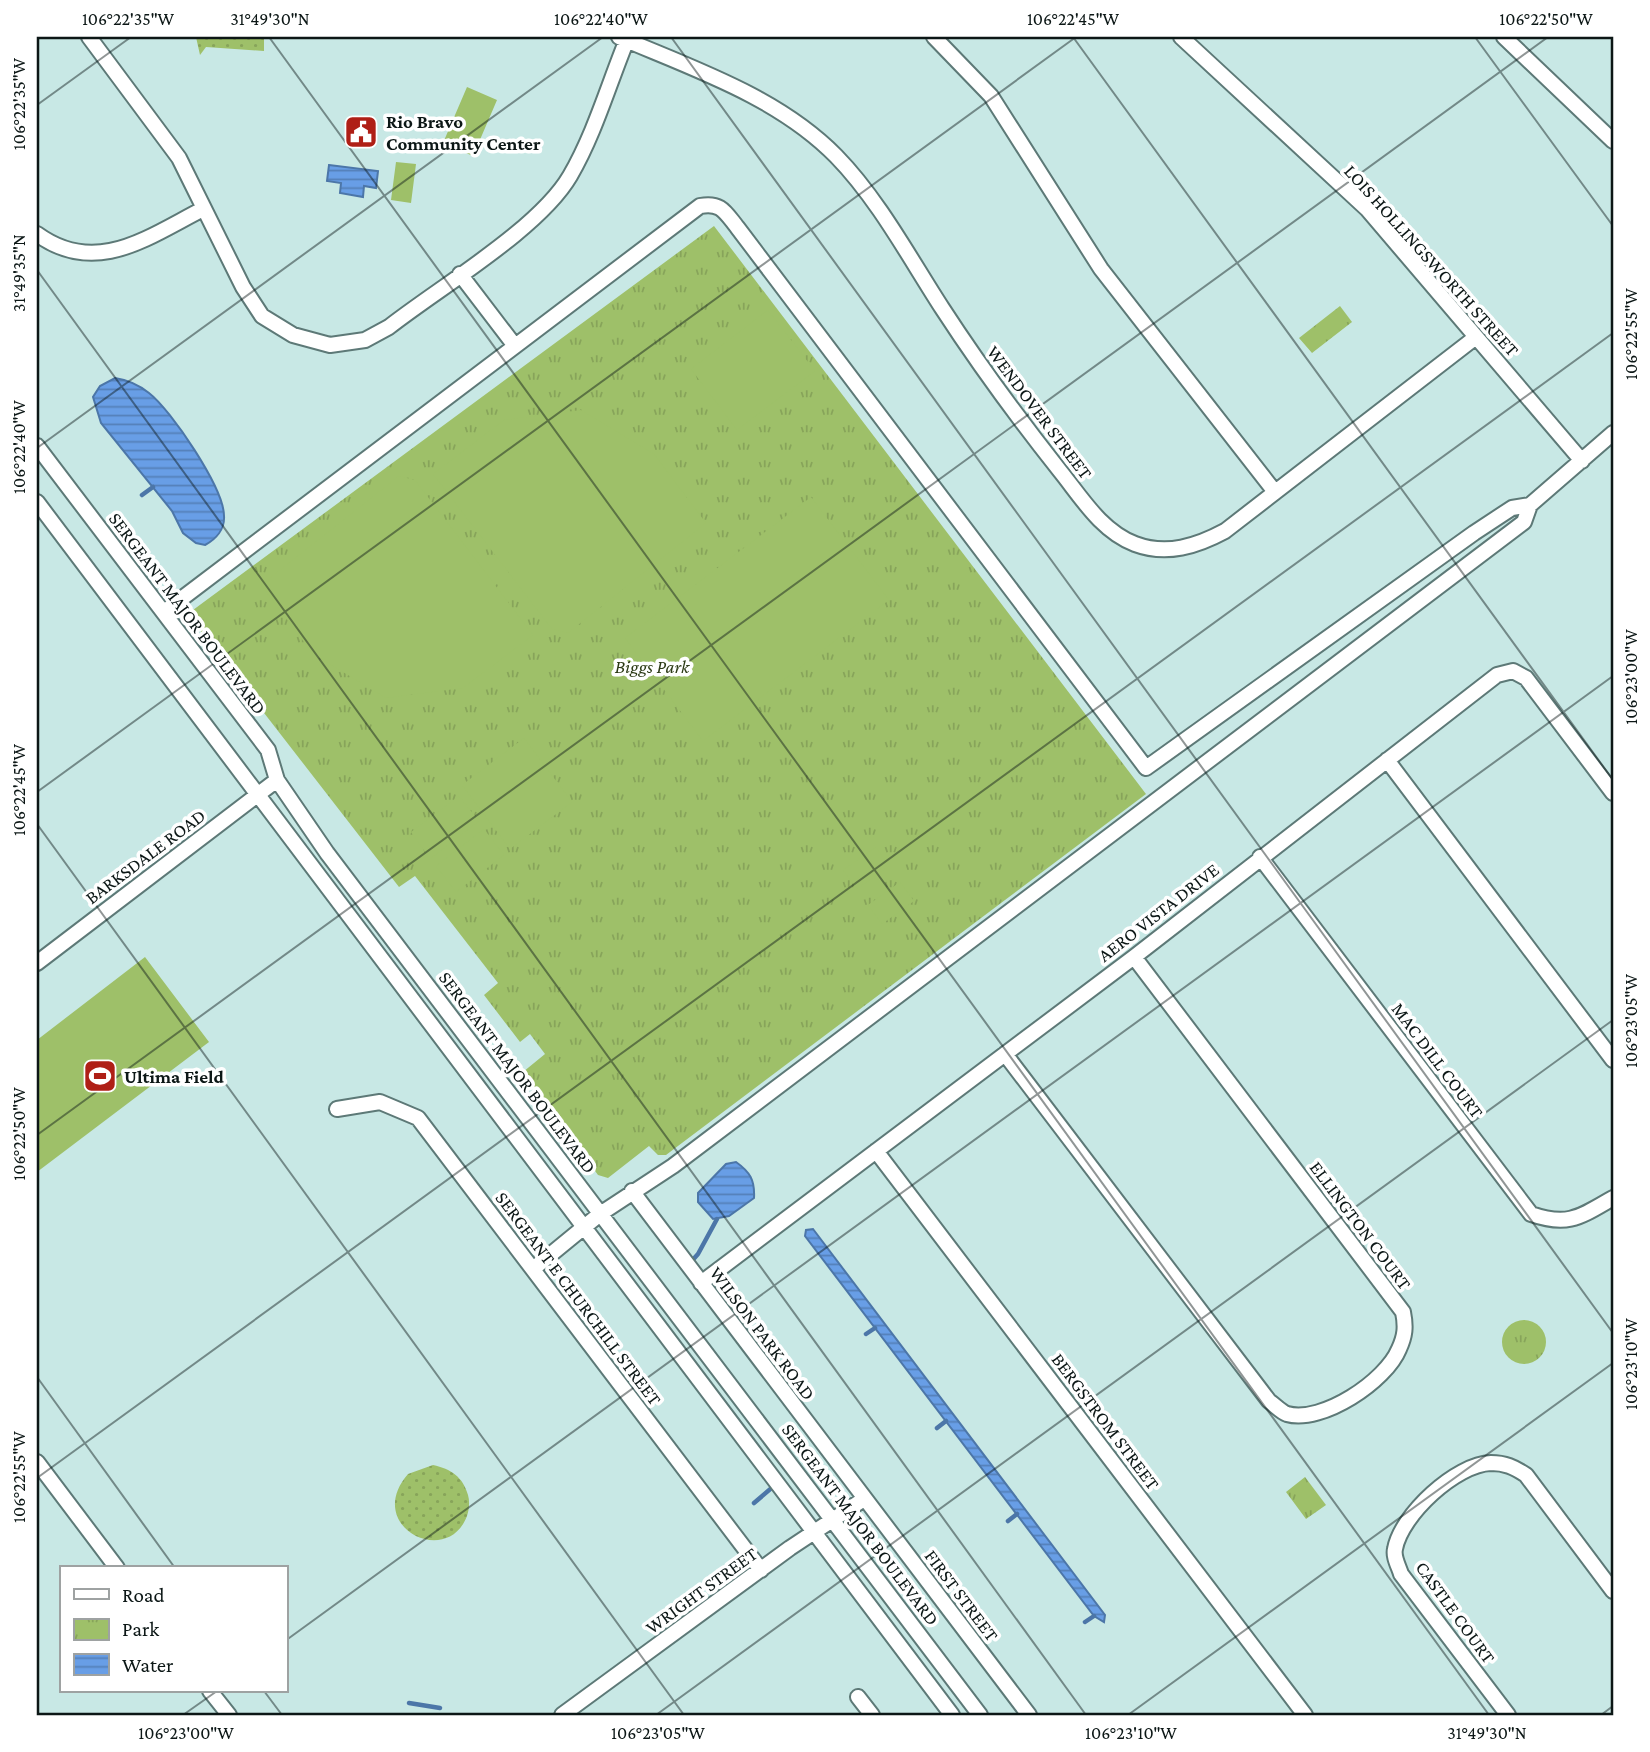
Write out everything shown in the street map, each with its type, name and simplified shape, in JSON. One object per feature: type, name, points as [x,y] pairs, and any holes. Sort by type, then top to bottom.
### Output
[{"type":"street","points":[[89,37],[178,158],[262,316],[273,326],[313,343],[347,345],[365,340],[389,327],[545,208],[569,178],[583,150],[624,38]]},
{"type":"street","points":[[934,37],[991,96],[1101,269],[1275,492]]},
{"type":"street","name":"LOIS HOLLINGSWORTH STREET","points":[[1181,37],[1367,209],[1582,461]]},
{"type":"street","points":[[1504,37],[1613,141]]},
{"type":"street","name":"WENDOVER STREET","points":[[624,38],[757,98],[836,156],[896,237],[988,380],[1102,523],[1134,544],[1166,549],[1199,546],[1226,531],[1476,337]]},
{"type":"street","points":[[164,612],[700,206],[713,204],[720,206],[1146,768],[1484,527],[1512,508],[1530,505],[1613,433]]},
{"type":"street","points":[[37,234],[48,243],[81,254],[119,251],[204,209]]},
{"type":"street","points":[[460,274],[515,346]]},
{"type":"street","name":"SERGEANT MAJOR BOULEVARD","points":[[37,446],[268,750],[277,780],[327,853],[980,1715]]},
{"type":"street","points":[[37,502],[256,796],[953,1715]]},
{"type":"street","points":[[533,1269],[600,1214],[673,1166],[1524,523],[1530,505]]},
{"type":"street","name":"AERO VISTA DRIVE","points":[[701,1283],[1134,957],[1497,675],[1513,671],[1526,678],[1613,793]]},
{"type":"street","points":[[1387,760],[1613,1060]]},
{"type":"street","name":"BARKSDALE ROAD","points":[[37,963],[277,780]]},
{"type":"street","name":"MAC DILL COURT","points":[[1260,857],[1531,1214],[1556,1223],[1587,1213],[1613,1198]]},
{"type":"street","name":"ELLINGTON COURT","points":[[1005,1054],[1269,1401],[1286,1413],[1313,1416],[1362,1390],[1398,1352],[1406,1330],[1403,1312],[1134,957]]},
{"type":"street","name":"SERGEANT E CHURCHILL STREET","points":[[337,1109],[380,1102],[401,1108],[418,1118],[761,1570]]},
{"type":"street","name":"BERGSTROM STREET","points":[[876,1151],[1305,1715]]},
{"type":"street","name":"WILSON PARK ROAD","points":[[632,1191],[864,1499]]},
{"type":"street","points":[[37,1462],[115,1566]]},
{"type":"street","name":"CASTLE COURT","points":[[1508,1715],[1401,1574],[1394,1552],[1402,1528],[1416,1508],[1438,1489],[1488,1463],[1510,1465],[1526,1475],[1613,1591]]},
{"type":"street","name":"WRIGHT STREET","points":[[562,1715],[761,1570],[864,1499]]},
{"type":"street","name":"FIRST STREET","points":[[864,1499],[1029,1715]]},
{"type":"street","points":[[211,1692],[229,1715]]},
{"type":"street","points":[[858,1697],[872,1715]]},
{"type":"green space","points":[[196,37],[264,37],[264,51],[206,47],[200,55]]},
{"type":"green space","points":[[467,87],[497,100],[473,156],[443,143]]},
{"type":"green space","points":[[396,162],[416,164],[411,203],[391,200]]},
{"type":"green space","name":"Biggs Park","points":[[714,226],[1146,794],[666,1155],[658,1155],[649,1146],[608,1178],[598,1175],[523,1072],[545,1054],[530,1034],[520,1042],[484,995],[498,983],[415,876],[399,887],[192,620],[193,610]]},
{"type":"green space","points":[[1340,306],[1352,322],[1312,353],[1299,338]]},
{"type":"green space","points":[[768,310],[815,371],[737,430],[691,369]]},
{"type":"green space","points":[[581,410],[654,454],[706,523],[568,633],[552,629],[433,474],[504,420]]},
{"type":"green space","points":[[399,476],[415,480],[533,635],[463,688],[386,698],[313,654],[261,585]]},
{"type":"green space","points":[[811,497],[889,600],[703,741],[625,638]]},
{"type":"green space","points":[[524,738],[572,802],[510,849],[462,785]]},
{"type":"green space","points":[[459,796],[479,821],[430,859],[411,832]]},
{"type":"green space","points":[[484,829],[504,855],[456,892],[436,866]]},
{"type":"green space","points":[[876,847],[889,866],[857,889],[843,870]]},
{"type":"green space","points":[[900,882],[914,901],[882,924],[868,905]]},
{"type":"green space","name":"Ultima Field","points":[[145,957],[209,1042],[37,1172],[37,1040]]},
{"type":"green space","points":[[1524,1320],[1540,1326],[1546,1342],[1540,1358],[1524,1364],[1508,1358],[1502,1342],[1508,1326]]},
{"type":"green space","points":[[433,1465],[451,1472],[459,1479],[466,1489],[469,1506],[467,1516],[457,1532],[443,1539],[428,1540],[413,1534],[402,1524],[395,1510],[397,1493],[408,1474]]},
{"type":"green space","points":[[1305,1477],[1326,1505],[1306,1519],[1286,1492]]},
{"type":"water","points":[[329,165],[378,171],[376,188],[364,186],[363,197],[340,193],[341,183],[327,181]]},
{"type":"water","points":[[115,378],[137,385],[159,402],[206,469],[222,503],[224,516],[219,533],[205,545],[196,543],[183,533],[172,511],[101,423],[93,397],[100,386]]},
{"type":"water","points":[[736,1162],[751,1177],[754,1198],[729,1216],[713,1219],[698,1202],[698,1193],[726,1164]]},
{"type":"water","points":[[813,1229],[1105,1615],[1104,1622],[1094,1616],[805,1236],[806,1230]]},
{"type":"waterway","points":[[142,495],[153,487]]},
{"type":"waterway","points":[[690,1263],[698,1254],[717,1219]]},
{"type":"waterway","points":[[866,1334],[875,1328]]},
{"type":"waterway","points":[[937,1428],[946,1421]]},
{"type":"waterway","points":[[754,1503],[775,1485]]},
{"type":"waterway","points":[[1008,1521],[1017,1514]]},
{"type":"waterway","points":[[1085,1622],[1094,1616]]},
{"type":"waterway","points":[[409,1703],[440,1708]]},
{"type":"place","name":"Rio Bravo Community Center","points":[[361,132]]},
{"type":"place","name":"Ultima Field","points":[[100,1076]]}]
